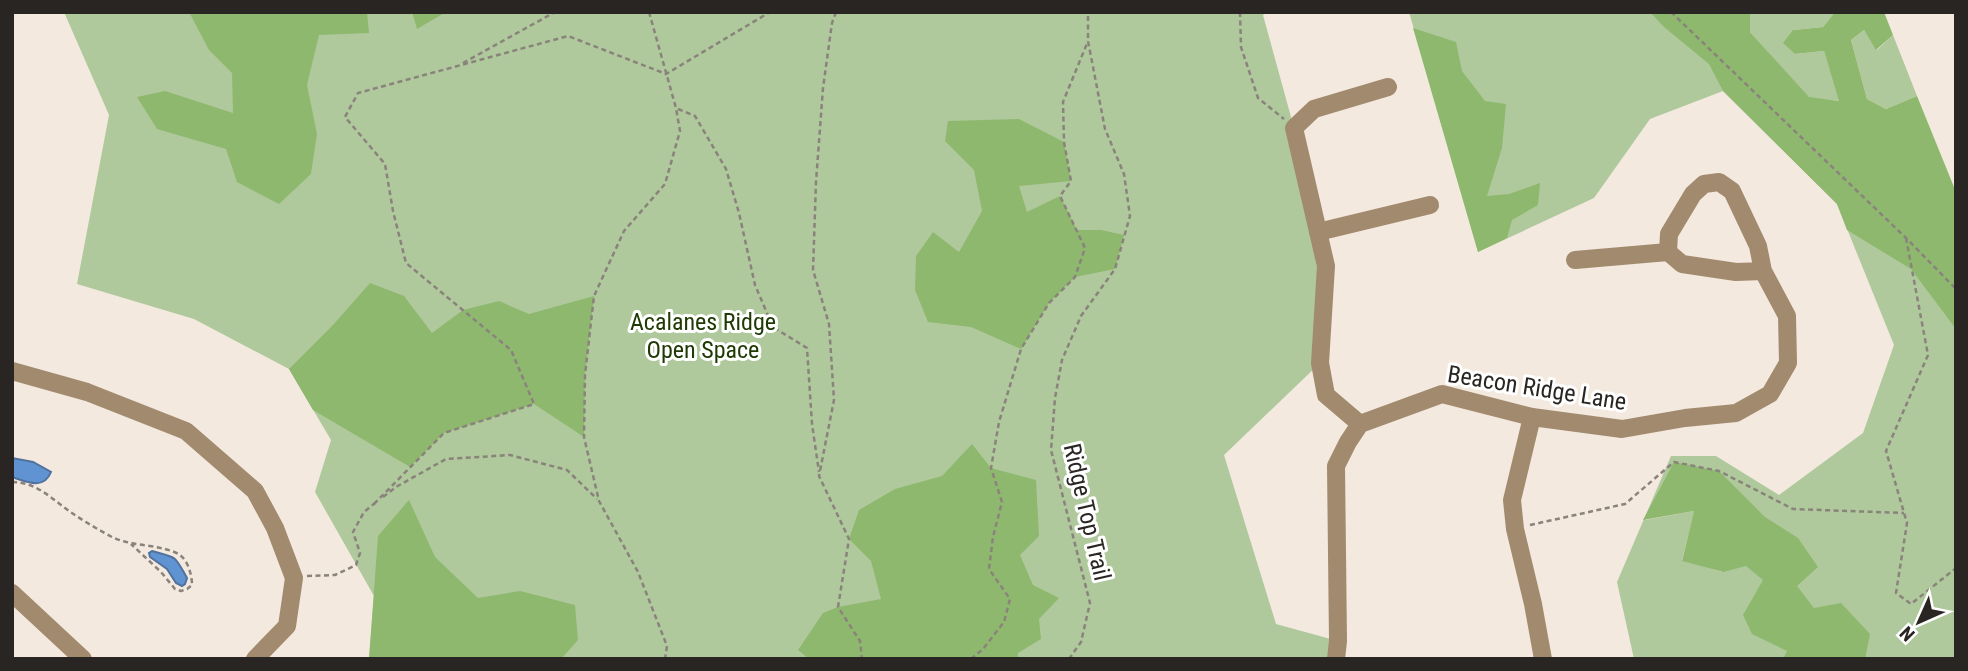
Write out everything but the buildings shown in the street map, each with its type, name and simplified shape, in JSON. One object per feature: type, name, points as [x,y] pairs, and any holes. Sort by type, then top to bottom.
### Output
[{"type":"street","points":[[1336,659],[1336,466],[1360,424],[1326,394],[1320,363],[1326,266],[1294,128],[1314,109],[1388,87]]},
{"type":"street","name":"Beacon Ridge Lane","points":[[1360,424],[1443,394],[1532,417],[1622,429],[1685,418],[1736,413],[1770,394],[1788,363],[1787,316],[1763,271],[1758,246],[1732,191],[1719,183],[1704,184],[1693,194],[1669,234],[1668,252]]},
{"type":"street","points":[[1318,232],[1430,205]]},
{"type":"street","points":[[1575,260],[1668,252],[1682,264],[1736,272],[1763,271]]},
{"type":"street","points":[[12,371],[87,392],[186,431],[255,491],[275,528],[294,578],[287,626],[256,659]]},
{"type":"street","points":[[1532,417],[1512,500],[1514,529],[1533,604],[1543,659]]},
{"type":"street","points":[[12,593],[83,659]]},
{"type":"path","points":[[458,65],[555,12]]},
{"type":"path","points":[[649,12],[680,131],[665,184],[624,231],[594,296],[585,375],[584,437],[599,501],[638,572],[667,646],[665,659]]},
{"type":"path","points":[[666,74],[770,12]]},
{"type":"path","points":[[820,476],[834,400],[830,324],[813,270],[816,182],[823,88],[836,12]]},
{"type":"path","name":"Ridge Top Trail","points":[[1069,659],[1081,642],[1090,603],[1051,450],[1055,398],[1062,360],[1081,316],[1115,269],[1129,216],[1124,174],[1105,128],[1088,41],[1088,12]]},
{"type":"path","points":[[1240,12],[1241,47],[1258,98],[1294,128]]},
{"type":"path","points":[[1670,12],[1956,289]]},
{"type":"path","points":[[374,504],[444,433],[534,404],[511,350],[406,263],[385,164],[345,117],[358,93],[568,36],[666,74]]},
{"type":"path","points":[[971,659],[983,649],[1004,622],[1010,598],[989,569],[993,537],[1002,502],[991,468],[999,422],[1020,349],[1049,303],[1075,277],[1085,248],[1060,195],[1071,181],[1064,142],[1063,102],[1088,41]]},
{"type":"path","points":[[676,108],[695,116],[726,169],[740,213],[755,285],[774,327],[807,348],[812,424],[820,476],[849,538],[838,607],[860,640],[862,659]]},
{"type":"path","points":[[1906,238],[1928,355],[1886,451],[1907,523],[1896,593],[1911,604],[1956,568]]},
{"type":"path","points":[[294,578],[335,575],[356,565],[360,553],[353,532],[364,512],[396,487],[446,459],[510,455],[567,470],[599,501]]},
{"type":"path","points":[[1514,529],[1625,504],[1674,462],[1719,471],[1793,509],[1904,513]]},
{"type":"path","points":[[12,482],[39,488],[113,537],[131,544],[170,550],[179,555],[190,570],[192,585],[181,591],[175,589],[131,544]]},
{"type":"green space","name":"Acalanes Ridge Open Space","points":[[64,12],[1267,12],[1263,15],[1294,128],[1326,266],[1320,363],[1224,455],[1276,624],[1338,641],[1336,659],[369,659],[374,596],[315,492],[331,440],[289,369],[194,319],[77,284],[109,115]]},
{"type":"green space","points":[[189,12],[367,12],[369,33],[319,35],[307,85],[317,134],[311,174],[279,204],[237,182],[226,149],[157,129],[137,97],[165,91],[233,113],[232,73],[209,50]]},
{"type":"green space","points":[[412,12],[446,12],[417,29]]},
{"type":"green space","points":[[1409,12],[1680,12],[1956,288],[1956,659],[1634,659],[1617,582],[1671,456],[1716,456],[1779,495],[1863,433],[1894,345],[1837,204],[1723,91],[1650,119],[1594,198],[1478,252]],"holes":[[[1675,462],[1748,501],[1645,520]],[[1694,512],[1723,571],[1722,572],[1682,560]]]},
{"type":"green space","points":[[1650,12],[1750,12],[1750,32],[1809,97],[1839,101],[1824,51],[1795,54],[1783,43],[1793,30],[1823,27],[1835,12],[1884,12],[1893,35],[1876,50],[1864,30],[1851,40],[1867,99],[1886,109],[1917,96],[1956,192],[1956,329],[1911,269],[1847,230],[1837,204],[1723,91],[1709,64]]},
{"type":"green space","points":[[1750,12],[1835,12],[1823,27],[1793,30],[1795,54],[1824,51],[1840,101],[1809,98],[1750,32]]},
{"type":"green space","points":[[1413,28],[1456,42],[1462,71],[1485,101],[1506,104],[1502,148],[1487,196],[1509,194],[1540,183],[1538,205],[1512,220],[1507,238],[1478,252]]},
{"type":"green space","points":[[1864,30],[1877,50],[1893,35],[1917,96],[1886,109],[1867,99],[1851,40]]},
{"type":"green space","points":[[1019,119],[1064,142],[1071,181],[1019,186],[1027,212],[1060,196],[1077,230],[1101,230],[1124,235],[1115,269],[1075,277],[1049,303],[1021,349],[971,327],[928,322],[915,290],[916,256],[933,232],[959,252],[982,211],[974,170],[945,141],[948,121]]},
{"type":"green space","points":[[370,283],[404,296],[432,333],[463,310],[499,301],[529,314],[594,296],[585,375],[584,437],[534,404],[444,433],[410,467],[313,410],[289,369]]},
{"type":"green space","points":[[972,444],[991,468],[1036,480],[1039,536],[1020,555],[1033,585],[1059,598],[1039,619],[1041,639],[1018,653],[1018,659],[809,659],[798,650],[823,613],[838,607],[881,599],[871,561],[849,539],[859,510],[895,489],[942,476]]},
{"type":"green space","points":[[1674,462],[1719,471],[1765,517],[1798,538],[1818,567],[1797,586],[1814,608],[1841,603],[1870,634],[1865,659],[1783,659],[1787,651],[1752,634],[1743,615],[1763,580],[1746,566],[1723,572],[1682,561],[1694,511],[1643,520]]},
{"type":"green space","points":[[409,500],[435,557],[478,598],[520,591],[575,605],[578,640],[561,659],[369,659],[378,536]]},
{"type":"water","points":[[12,458],[33,462],[51,472],[48,478],[40,483],[12,477]]},
{"type":"water","points":[[152,551],[174,558],[187,578],[185,584],[182,586],[176,583],[167,569],[150,557],[149,553]]}]
